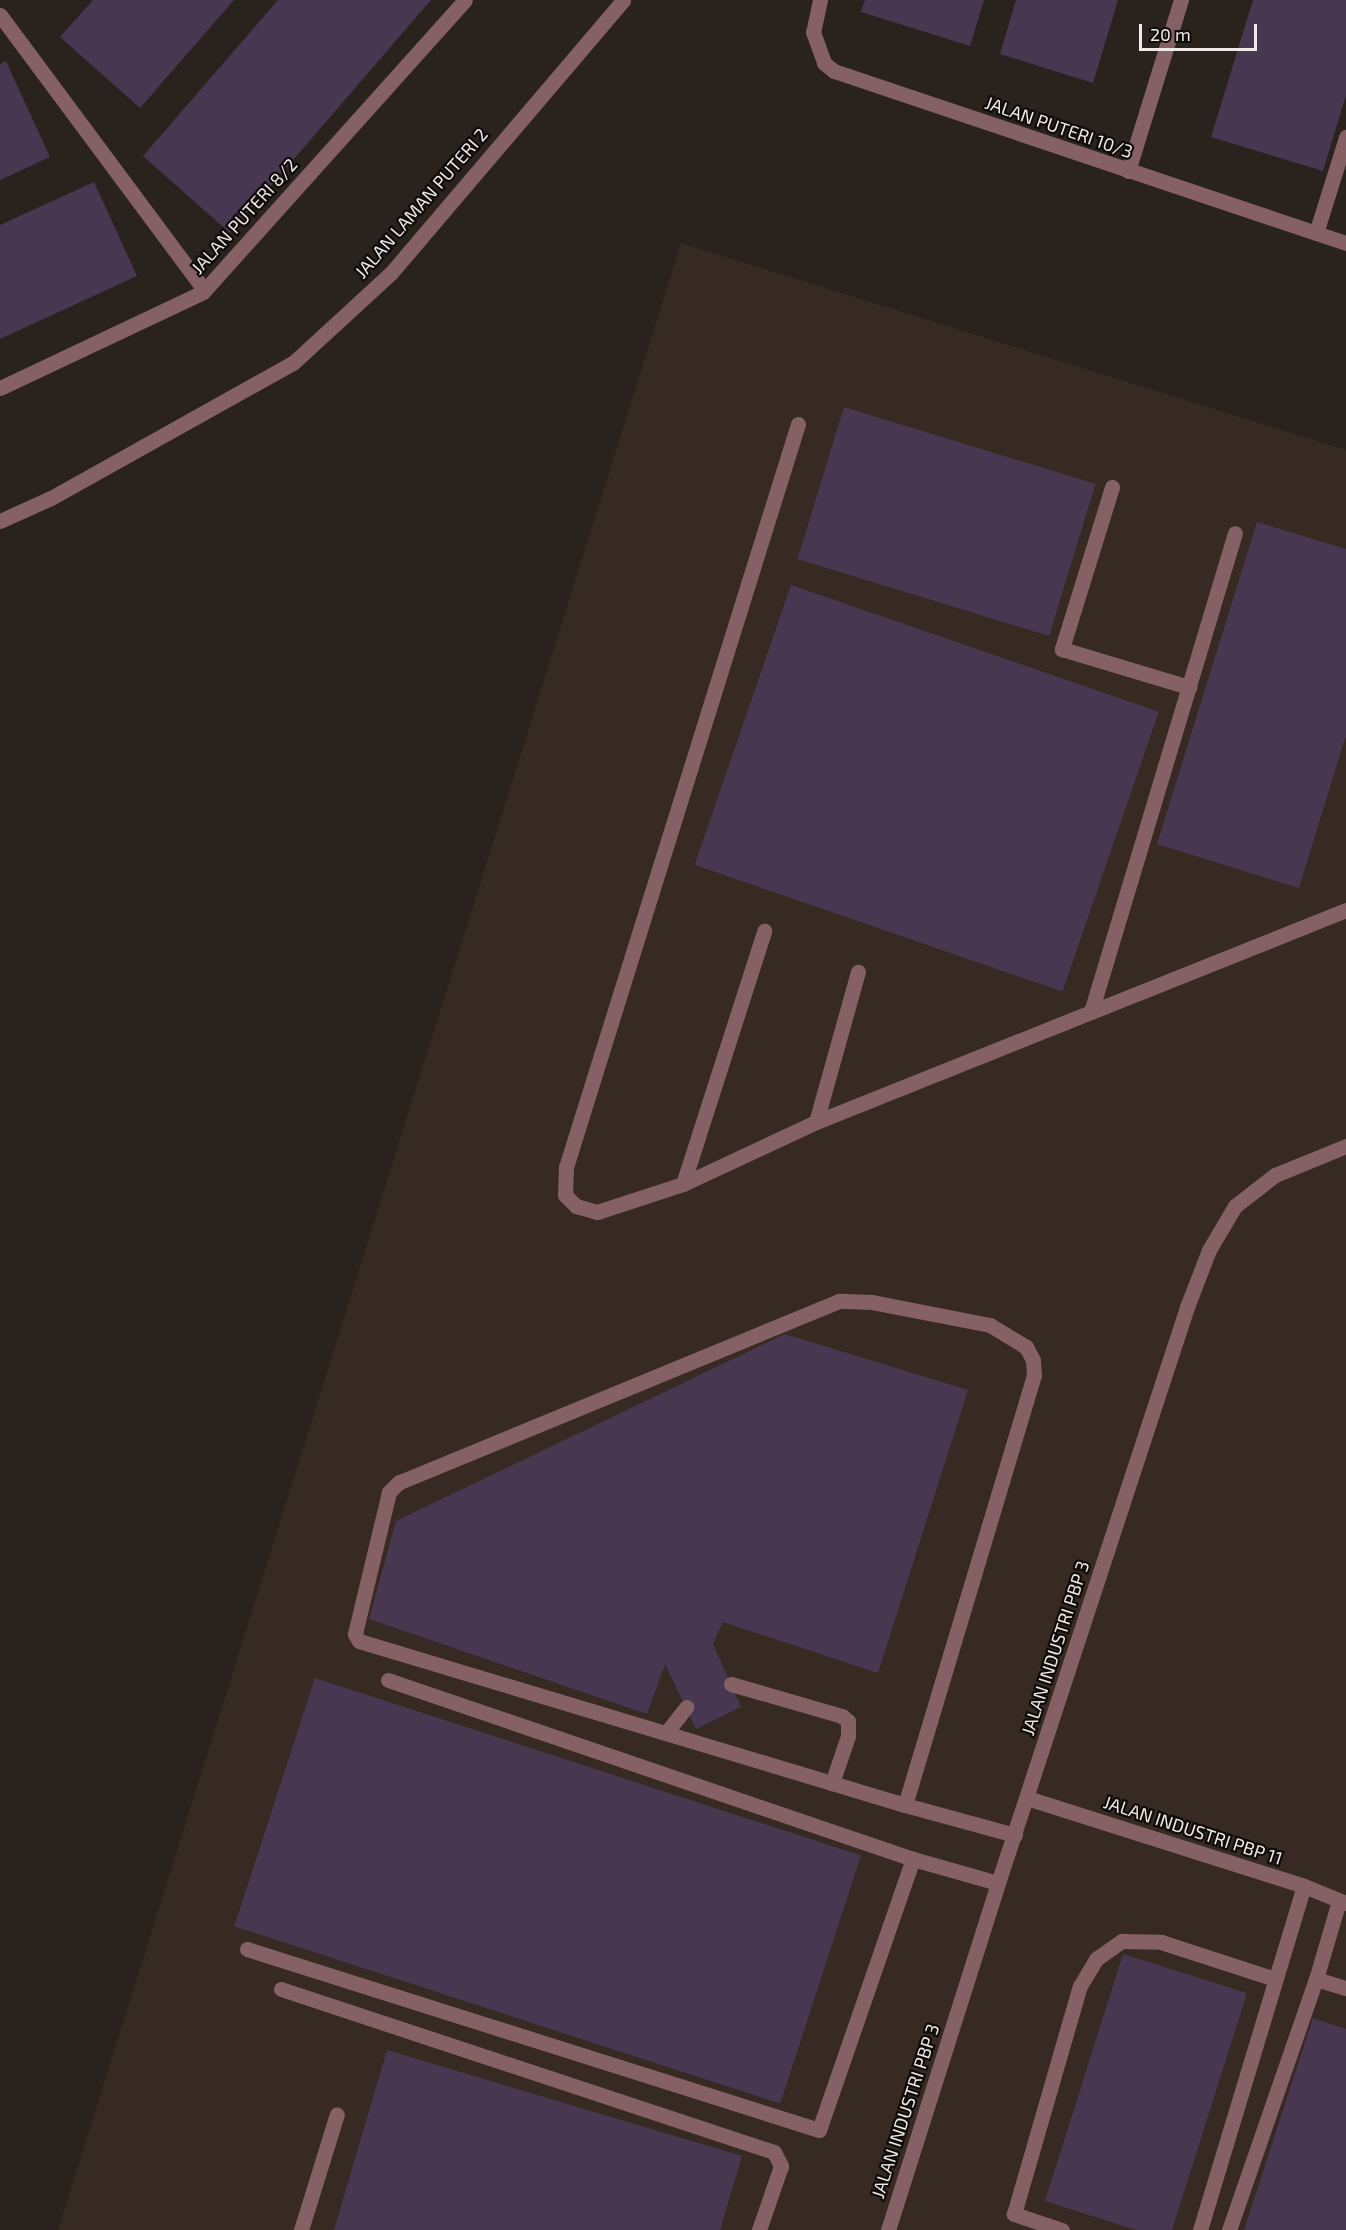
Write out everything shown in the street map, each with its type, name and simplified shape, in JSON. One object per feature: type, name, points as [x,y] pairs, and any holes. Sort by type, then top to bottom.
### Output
[{"type":"street","name":"JALAN PUTERI 8/2","points":[[0,388],[204,290],[465,0]]},
{"type":"street","name":"JALAN LAMAN PUTERI 2","points":[[0,521],[51,498],[293,363],[391,273],[623,0]]},
{"type":"street","name":"JALAN PUTERI 10/3","points":[[820,0],[813,32],[824,63],[834,71],[1346,243]]},
{"type":"street","points":[[1128,171],[1181,0]]},
{"type":"street","points":[[0,15],[204,290]]},
{"type":"street","points":[[1316,234],[1346,137]]},
{"type":"street","points":[[798,424],[566,1167],[565,1195],[576,1206],[597,1212],[683,1184],[816,1122],[1346,910]]},
{"type":"street","points":[[1112,487],[1062,649],[1189,687]]},
{"type":"street","points":[[1091,1012],[1235,533]]},
{"type":"street","points":[[683,1184],[764,931]]},
{"type":"street","points":[[816,1122],[858,972]]},
{"type":"street","name":"JALAN INDUSTRI PBP 3","points":[[888,2230],[998,1883],[1186,1307],[1209,1250],[1235,1206],[1275,1175],[1346,1146]]},
{"type":"street","points":[[905,1805],[1034,1375],[1033,1360],[1026,1347],[990,1325],[872,1302],[839,1300],[399,1482],[389,1492],[355,1634],[359,1641],[905,1805],[1015,1835]]},
{"type":"street","points":[[388,1680],[914,1859],[998,1883]]},
{"type":"street","points":[[731,1684],[842,1716],[849,1721],[848,1736],[832,1783]]},
{"type":"street","points":[[666,1733],[686,1707]]},
{"type":"street","name":"JALAN INDUSTRI PBP 11","points":[[1027,1798],[1304,1886],[1342,1902]]},
{"type":"street","points":[[247,1949],[819,2130],[914,1859]]},
{"type":"street","points":[[1200,2230],[1304,1886]]},
{"type":"street","points":[[1229,2230],[1342,1902]]},
{"type":"street","points":[[1062,2230],[1014,2214],[1080,1986],[1096,1959],[1122,1941],[1161,1941],[1275,1979]]},
{"type":"street","points":[[1316,1979],[1346,1988]]},
{"type":"street","points":[[281,1989],[774,2152],[781,2166],[759,2230]]},
{"type":"street","points":[[301,2230],[337,2114]]},
{"type":"shaded area","points":[[681,243],[1346,450],[1346,2230],[58,2230]]},
{"type":"building","points":[[93,0],[234,0],[140,108],[60,37]]},
{"type":"building","points":[[278,0],[431,0],[230,233],[143,156]]},
{"type":"building","points":[[865,0],[984,0],[970,46],[861,12]]},
{"type":"building","points":[[1016,0],[1118,0],[1093,83],[1000,54]]},
{"type":"building","points":[[1253,0],[1346,0],[1346,95],[1323,171],[1211,137]]},
{"type":"building","points":[[6,61],[50,157],[0,180],[0,64]]},
{"type":"building","points":[[94,182],[137,276],[0,339],[0,225]]},
{"type":"building","points":[[844,407],[1096,484],[1049,636],[798,559]]},
{"type":"building","points":[[1257,522],[1346,549],[1346,735],[1299,888],[1157,844]]},
{"type":"building","points":[[791,585],[1159,712],[1062,992],[695,865]]},
{"type":"building","points":[[785,1334],[968,1390],[878,1673],[723,1622],[713,1644],[741,1707],[696,1729],[665,1664],[647,1714],[369,1619],[396,1521]]},
{"type":"building","points":[[315,1678],[861,1855],[780,2104],[234,1926]]},
{"type":"building","points":[[1123,1954],[1247,1993],[1172,2230],[1136,2230],[1045,2201]]},
{"type":"building","points":[[1313,2018],[1346,2029],[1346,2230],[1244,2230]]},
{"type":"building","points":[[387,2050],[742,2156],[720,2230],[334,2230]]}]
